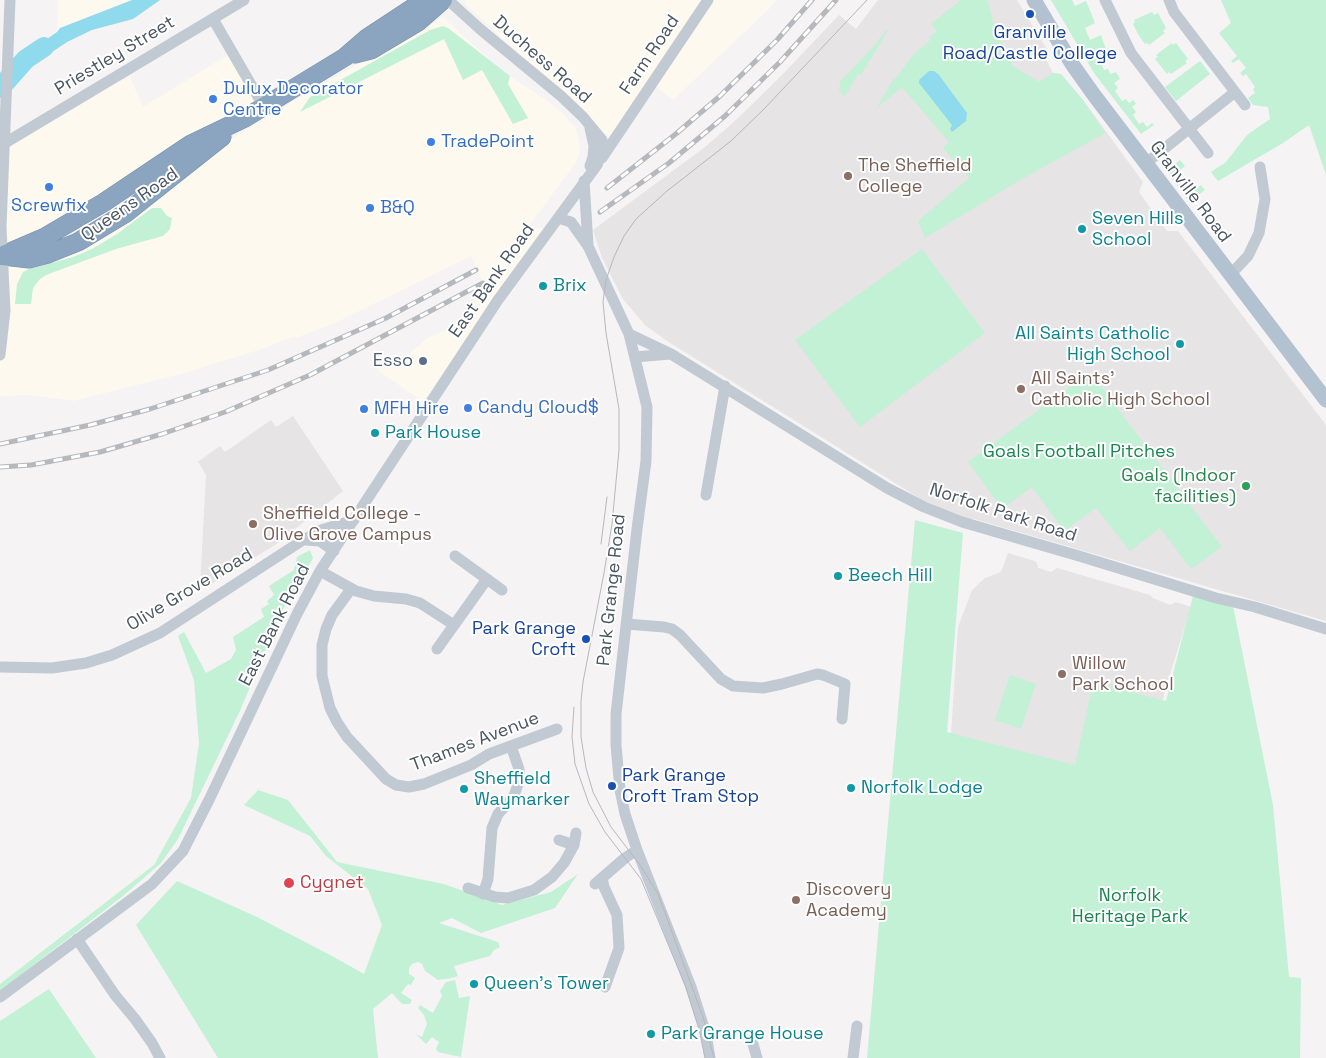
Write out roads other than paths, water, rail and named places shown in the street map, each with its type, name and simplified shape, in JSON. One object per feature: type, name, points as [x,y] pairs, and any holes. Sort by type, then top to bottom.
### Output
[{"type":"highway","name":"Queens Road","points":[[1,256],[29,259],[48,254],[78,242],[126,213],[245,118],[345,57],[367,38],[400,16],[424,2],[434,0]]},
{"type":"highway","name":"Queens Road","points":[[345,57],[371,50],[418,22],[443,0]]},
{"type":"main road","name":"Granville Road","points":[[1034,0],[1072,64],[1145,164],[1326,400]]},
{"type":"street","points":[[0,355],[5,311],[1,227],[10,0]]},
{"type":"street","name":"Priestley Street","points":[[5,143],[244,0]]},
{"type":"street","name":"Duchess Road","points":[[448,0],[574,108],[590,127]]},
{"type":"street","name":"Farm Road","points":[[597,165],[708,0]]},
{"type":"street","points":[[1105,0],[1130,53],[1208,153]]},
{"type":"street","points":[[1169,0],[1174,12],[1245,105]]},
{"type":"street","points":[[212,19],[264,107]]},
{"type":"street","points":[[1145,164],[1235,92]]},
{"type":"street","points":[[590,127],[604,132],[620,130]]},
{"type":"street","name":"East Bank Road","points":[[0,997],[152,884],[183,851],[210,800],[297,614],[320,571],[498,300],[597,165],[602,152],[602,140],[590,127]]},
{"type":"street","name":"East Bank Road","points":[[584,184],[594,157],[590,127]]},
{"type":"street","points":[[1230,275],[1248,256],[1259,233],[1265,199],[1260,167]]},
{"type":"street","points":[[584,184],[588,246]]},
{"type":"street","points":[[558,218],[571,222],[588,246],[629,334]]},
{"type":"street","name":"Norfolk Park Road","points":[[629,334],[672,354],[887,488],[924,507],[962,522],[1216,598],[1255,607],[1326,628]]},
{"type":"street","name":"Park Grange Road","points":[[629,334],[647,407],[646,461],[616,714],[616,745],[622,797],[637,850],[691,987],[706,1034],[710,1058]]},
{"type":"street","points":[[635,357],[672,354]]},
{"type":"street","points":[[706,495],[725,386]]},
{"type":"street","name":"Olive Grove Road","points":[[0,667],[52,668],[86,663],[112,655],[160,633],[321,530],[354,520]]},
{"type":"street","points":[[304,540],[320,541],[334,551]]},
{"type":"street","points":[[455,556],[502,590]]},
{"type":"street","points":[[320,571],[351,589],[374,596],[406,599],[420,603],[454,625]]},
{"type":"street","points":[[437,649],[487,579]]},
{"type":"street","name":"Thames Avenue","points":[[351,589],[332,615],[326,629],[322,646],[322,676],[330,708],[347,737],[381,773],[396,785],[409,787],[424,784],[471,765],[489,754],[557,729]]},
{"type":"street","points":[[626,624],[672,629],[680,635],[721,679],[733,686],[763,688],[816,674],[845,684],[842,719]]},
{"type":"street","points":[[483,894],[488,879],[492,828],[498,814],[514,796],[520,778],[511,746]]},
{"type":"street","points":[[468,888],[483,894],[508,898],[534,890],[552,877],[564,863],[575,839],[559,840]]},
{"type":"street","points":[[605,987],[619,948],[617,915],[599,881],[637,850]]},
{"type":"street","points":[[77,939],[115,996],[141,1027],[160,1058]]},
{"type":"street","points":[[853,1058],[857,1026]]},
{"type":"street","points":[[753,1044],[757,1058]]},
{"type":"water","points":[[132,0],[160,0],[133,19],[92,30],[67,42],[21,73],[23,56],[60,28]]},
{"type":"water","points":[[929,71],[934,71],[939,75],[967,113],[966,121],[952,132],[950,129],[952,125],[919,83],[919,80]]},
{"type":"waterway","points":[[0,88],[26,59],[44,47]]},
{"type":"tram line","points":[[714,1058],[703,1017],[658,894],[640,865],[611,827],[593,792],[586,768],[581,737],[583,682],[612,524],[619,450],[619,409],[606,333],[603,302],[606,280],[624,236],[636,219],[667,191],[731,141],[764,109],[867,0]]},
{"type":"tram line","points":[[601,544],[607,497]]},
{"type":"tram line","points":[[574,707],[572,737],[575,764],[589,804],[605,832],[641,879],[685,985],[699,1029],[705,1058]]},
{"type":"railway","points":[[607,188],[677,133],[720,96],[777,40],[812,0]]},
{"type":"railway","points":[[600,212],[669,163],[725,116],[780,62],[836,0]]},
{"type":"railway","points":[[0,444],[90,425],[150,409],[268,370],[386,318],[476,270]]},
{"type":"railway","points":[[0,467],[31,465],[100,452],[162,434],[225,412],[310,375],[483,283]]},
{"type":"place","name":"Granville Road/Castle College","points":[[1030,14]]},
{"type":"place","name":"Dulux Decorator Centre","points":[[213,99]]},
{"type":"place","name":"TradePoint","points":[[431,142]]},
{"type":"place","name":"The Sheffield College","points":[[848,176]]},
{"type":"place","name":"Screwfix","points":[[49,187]]},
{"type":"place","name":"B&Q","points":[[370,208]]},
{"type":"place","name":"Seven Hills School","points":[[1082,229]]},
{"type":"place","name":"Brix","points":[[543,286]]},
{"type":"place","name":"All Saints Catholic High School","points":[[1180,344]]},
{"type":"place","name":"Esso","points":[[423,361]]},
{"type":"place","name":"All Saints' Catholic High School","points":[[1021,389]]},
{"type":"place","name":"Candy Cloud$","points":[[468,408]]},
{"type":"place","name":"MFH Hire","points":[[364,409]]},
{"type":"place","name":"Park House","points":[[375,433]]},
{"type":"place","name":"Goals (Indoor facilities)","points":[[1246,486]]},
{"type":"place","name":"Sheffield College - Olive Grove Campus","points":[[253,524]]},
{"type":"place","name":"Beech Hill","points":[[838,576]]},
{"type":"place","name":"Park Grange Croft","points":[[586,639]]},
{"type":"place","name":"Willow Park School","points":[[1062,674]]},
{"type":"place","name":"Park Grange Croft Tram Stop","points":[[612,786]]},
{"type":"place","name":"Norfolk Lodge","points":[[851,788]]},
{"type":"place","name":"Sheffield Waymarker","points":[[464,789]]},
{"type":"place","name":"Cygnet","points":[[289,883]]},
{"type":"place","name":"Discovery Academy","points":[[796,900]]},
{"type":"place","name":"Queen's Tower","points":[[474,984]]},
{"type":"place","name":"Park Grange House","points":[[651,1034]]},
{"type":"park label","name":"Goals Football Pitches","points":[[1079,452]]},
{"type":"park label","name":"Norfolk Heritage Park","points":[[1130,906]]}]
